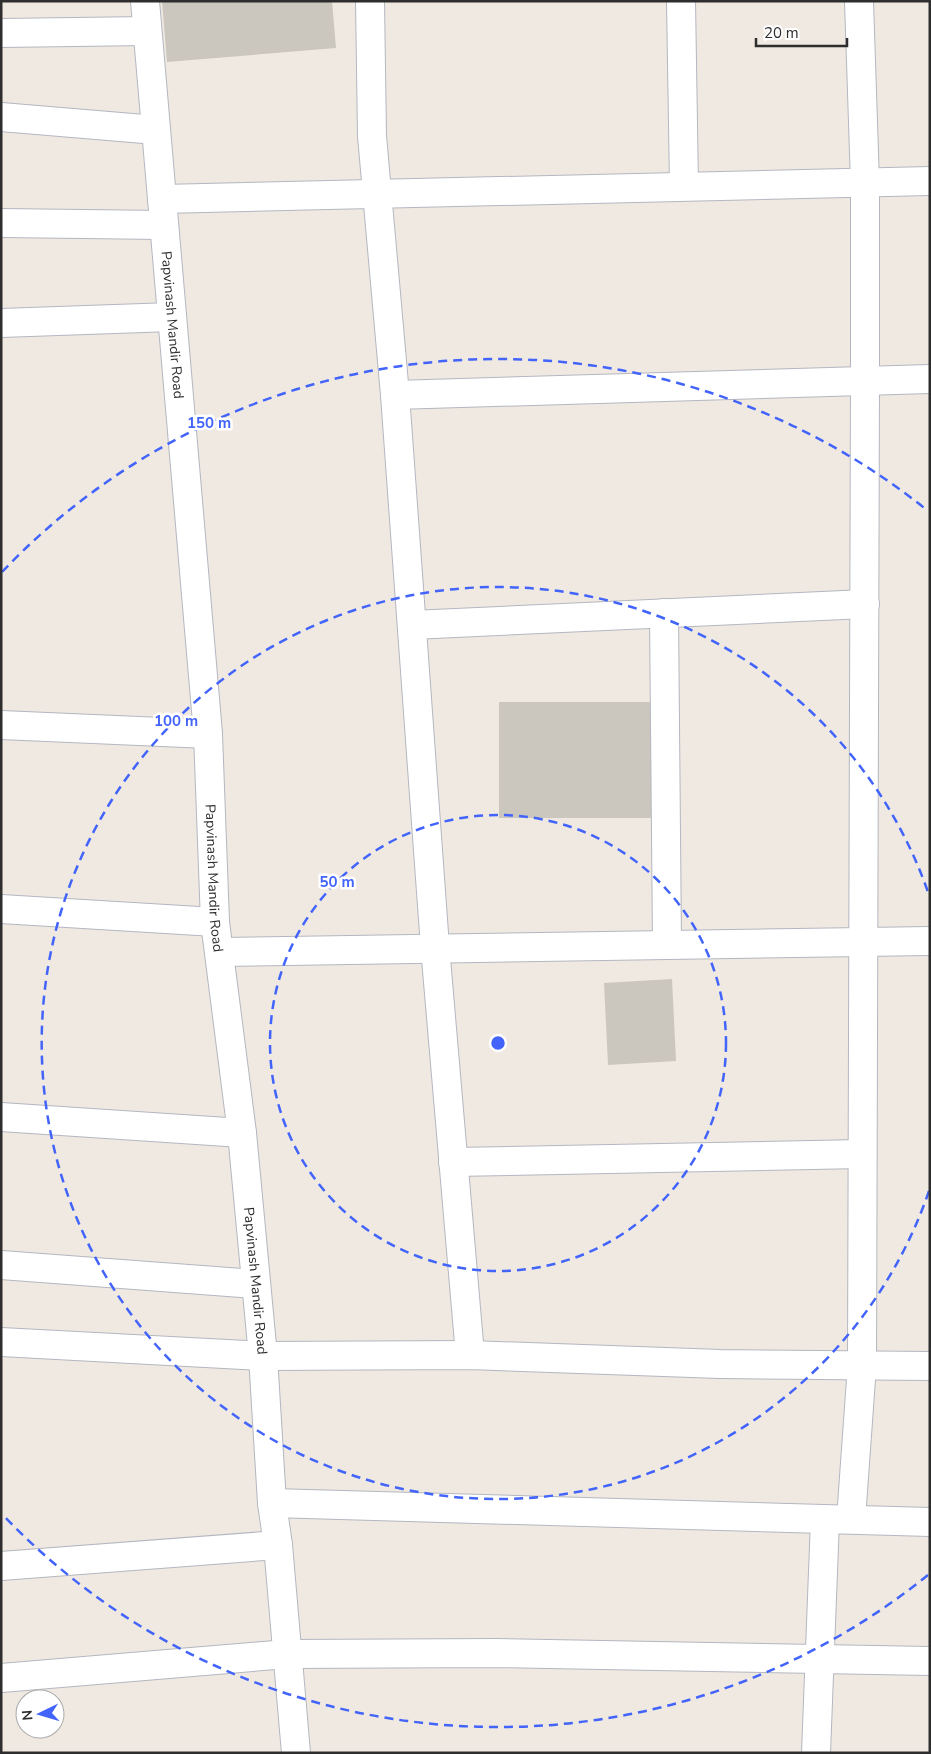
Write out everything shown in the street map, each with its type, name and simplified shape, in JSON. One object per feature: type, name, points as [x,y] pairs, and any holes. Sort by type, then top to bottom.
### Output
[{"type":"street","name":"Papvinash Mandir Road","points":[[144,1],[208,734],[215,922],[242,1134],[263,1356],[272,1503],[278,1545],[296,1753]]},
{"type":"street","points":[[370,1],[372,136],[395,395],[435,947],[470,1354]]},
{"type":"street","points":[[681,1],[684,186]]},
{"type":"street","points":[[816,1753],[820,1660],[838,1519],[862,1365],[865,183],[859,1]]},
{"type":"street","points":[[1,33],[147,31]]},
{"type":"street","points":[[1,117],[156,130]]},
{"type":"street","points":[[1,223],[163,212],[377,193],[930,181]]},
{"type":"street","points":[[1,322],[172,317]]},
{"type":"street","points":[[395,395],[930,379]]},
{"type":"street","points":[[412,625],[865,604]]},
{"type":"street","points":[[664,613],[667,944]]},
{"type":"street","points":[[1,725],[208,734]]},
{"type":"street","points":[[1,909],[215,922]]},
{"type":"street","points":[[220,952],[930,940]]},
{"type":"street","points":[[1,1117],[242,1134]]},
{"type":"street","points":[[453,1162],[862,1154]]},
{"type":"street","points":[[1,1265],[255,1284]]},
{"type":"street","points":[[1,1342],[263,1356],[470,1354],[720,1364],[930,1366]]},
{"type":"street","points":[[272,1503],[930,1522]]},
{"type":"street","points":[[1,1566],[278,1545]]},
{"type":"street","points":[[1,1678],[287,1654],[497,1654],[930,1661]]},
{"type":"building","points":[[162,1],[332,1],[336,48],[167,62]]},
{"type":"building","points":[[499,702],[654,702],[654,818],[499,818]]},
{"type":"building","points":[[672,979],[676,1061],[608,1065],[604,983]]}]
